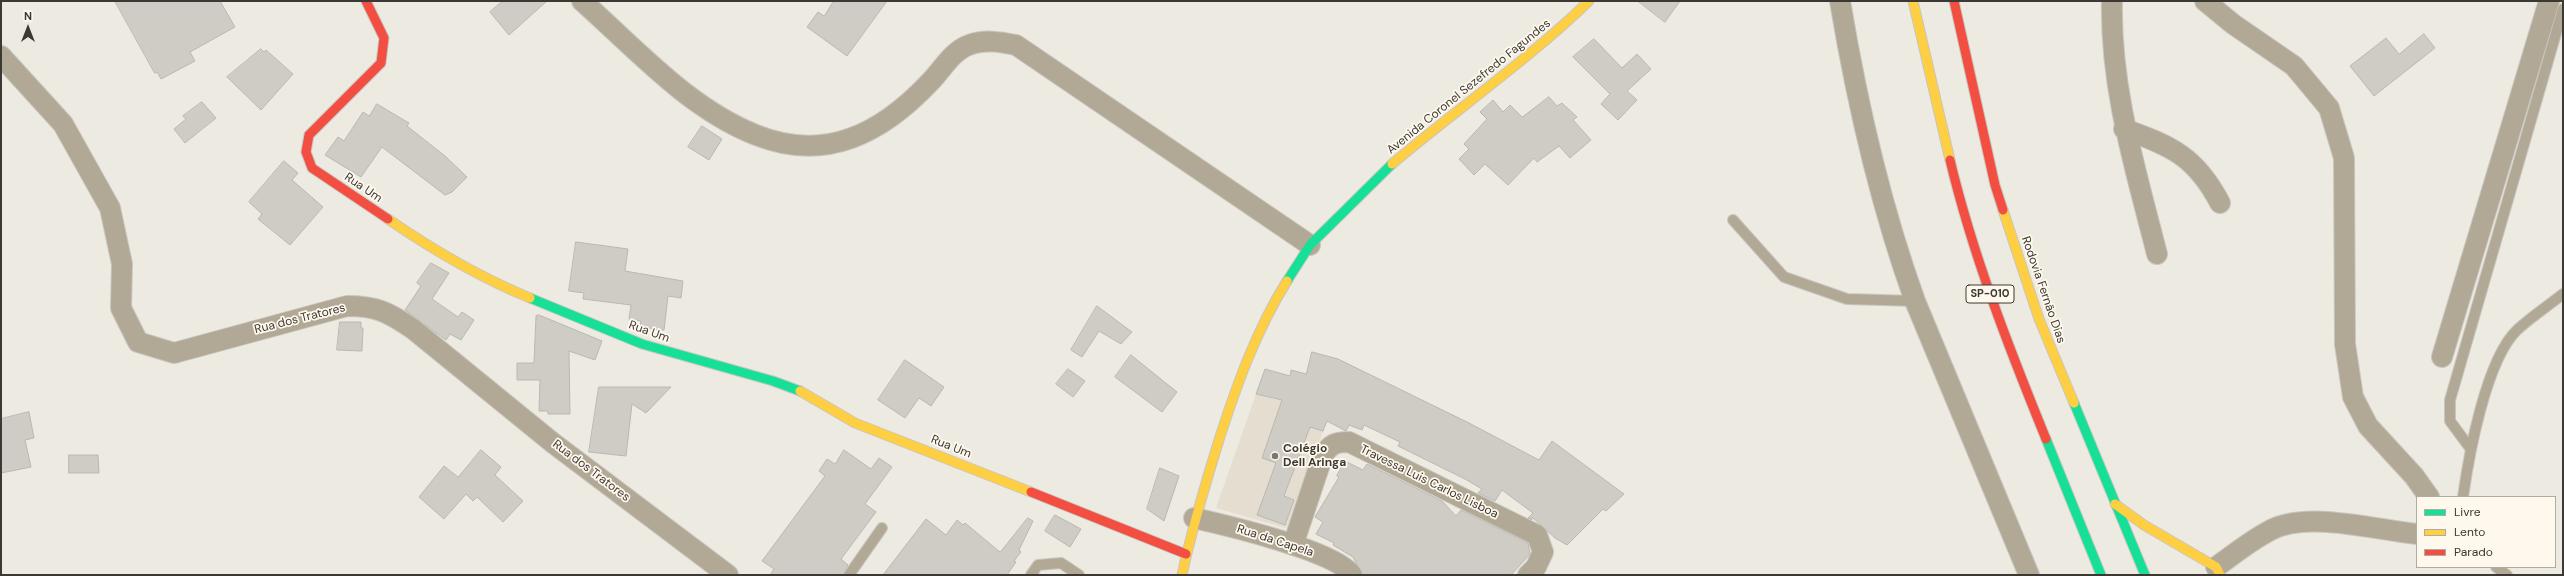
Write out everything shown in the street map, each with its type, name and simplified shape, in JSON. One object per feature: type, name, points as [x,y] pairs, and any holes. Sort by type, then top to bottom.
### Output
[{"type":"main road","name":"Rua Um","points":[[366,1],[382,29],[386,40],[385,52],[381,63],[309,135],[305,146],[306,158],[312,168],[438,253],[499,285],[642,344],[773,381],[807,394],[855,423],[1186,554]]},
{"type":"main road","name":"Avenida Coronel Sezefredo Fagundes","points":[[1182,575],[1194,518],[1240,374],[1267,313],[1310,245],[1390,165],[1450,115],[1555,34],[1589,1]]},
{"type":"main road","name":"SP-010","points":[[1914,1],[1958,193],[2002,331],[2101,575]]},
{"type":"main road","name":"Rodovia Fernão Dias","points":[[1954,1],[1995,184],[2039,319],[2114,504],[2145,575]]},
{"type":"main road","points":[[2114,504],[2144,525],[2218,571]]},
{"type":"street","points":[[582,1],[695,102],[754,135],[777,142],[829,145],[853,139],[870,131],[896,114],[916,98],[952,56],[968,45],[979,42],[999,41],[1016,45],[1310,245]]},
{"type":"street","points":[[1840,1],[1852,72],[1888,220],[1915,301],[2028,575]]},
{"type":"street","points":[[2112,1],[2117,88],[2124,129],[2157,254]]},
{"type":"street","points":[[2205,1],[2233,24],[2294,66],[2329,108],[2344,158],[2345,344],[2353,397],[2368,426],[2414,476],[2428,496]]},
{"type":"street","points":[[2442,357],[2549,1]]},
{"type":"street","name":"Rua dos Tratores","points":[[1,56],[63,124],[110,208],[122,264],[121,308],[138,342],[174,353],[347,306],[370,306],[388,312],[413,329],[553,443],[728,575]]},
{"type":"street","points":[[2124,129],[2178,152],[2194,164],[2209,182],[2220,203]]},
{"type":"street","name":"Travessa Luis Carlos Lisboa","points":[[1293,545],[1324,455],[1330,446],[1336,442],[1349,442],[1537,535],[1543,546],[1543,552],[1536,567],[1528,575]]},
{"type":"street","name":"Rua da Capela","points":[[1194,518],[1293,545],[1342,566],[1352,575]]},
{"type":"street","points":[[2218,571],[2270,530],[2286,525],[2336,522],[2416,534]]},
{"type":"lane","points":[[2470,448],[2450,422],[2450,400],[2563,9]]},
{"type":"lane","points":[[1733,220],[1784,277],[1847,299],[1915,301]]},
{"type":"lane","points":[[2463,496],[2470,448],[2495,364],[2516,330],[2563,294]]},
{"type":"lane","points":[[849,575],[882,528]]},
{"type":"lane","points":[[1031,575],[1038,566],[1061,564],[1079,575]]},
{"type":"lane","points":[[2497,568],[2507,575]]},
{"type":"shaded area","name":"Colégio Dell Aringa","points":[[1256,394],[1330,413],[1288,526],[1285,528],[1216,508]]},
{"type":"building","points":[[115,1],[220,1],[235,27],[190,52],[195,61],[161,79],[157,72],[155,73]]},
{"type":"building","points":[[503,1],[547,1],[509,35],[490,12]]},
{"type":"building","points":[[834,1],[887,1],[847,56],[807,27],[818,12],[824,16]]},
{"type":"building","points":[[1638,1],[1680,1],[1665,22]]},
{"type":"building","points":[[2424,34],[2435,48],[2374,96],[2350,66],[2386,38],[2399,54]]},
{"type":"building","points":[[1594,39],[1622,68],[1637,54],[1651,69],[1627,91],[1637,100],[1618,120],[1601,104],[1610,94],[1573,57]]},
{"type":"building","points":[[261,49],[264,52],[266,50],[293,74],[261,110],[227,77]]},
{"type":"building","points":[[1549,97],[1557,106],[1562,103],[1577,117],[1573,120],[1591,140],[1570,158],[1559,146],[1537,162],[1534,158],[1508,185],[1485,164],[1474,175],[1459,159],[1469,149],[1464,144],[1487,119],[1480,112],[1493,100],[1503,112],[1510,105],[1522,117]]},
{"type":"building","points":[[202,102],[216,118],[185,143],[174,129],[186,119],[183,116]]},
{"type":"building","points":[[377,104],[409,123],[407,126],[445,156],[467,177],[452,192],[445,195],[382,147],[361,177],[325,155],[338,137],[344,141],[363,112],[369,116]]},
{"type":"building","points":[[702,126],[722,139],[709,160],[688,147]]},
{"type":"building","points":[[284,161],[298,173],[292,180],[323,207],[290,245],[258,219],[262,214],[249,202]]},
{"type":"building","points":[[576,242],[628,249],[625,271],[683,281],[681,298],[668,296],[664,330],[640,327],[641,321],[629,319],[631,305],[583,299],[584,293],[569,291]]},
{"type":"building","points":[[431,263],[449,273],[432,299],[458,317],[462,312],[474,320],[461,340],[450,334],[446,340],[405,310],[421,286],[417,283]]},
{"type":"building","points":[[1097,306],[1132,332],[1121,344],[1099,331],[1082,357],[1071,350]]},
{"type":"building","points":[[539,315],[602,341],[595,360],[569,351],[570,414],[548,414],[548,411],[539,411],[540,380],[517,380],[517,363],[534,363],[536,316]]},
{"type":"building","points":[[340,322],[361,322],[361,328],[363,328],[362,351],[337,350]]},
{"type":"building","points":[[1312,352],[1338,359],[1469,423],[1539,460],[1552,441],[1624,494],[1606,511],[1603,509],[1567,545],[1555,538],[1532,517],[1532,520],[1528,518],[1533,513],[1502,490],[1495,501],[1478,493],[1482,489],[1465,479],[1398,446],[1400,442],[1364,425],[1362,430],[1349,425],[1346,431],[1327,421],[1323,431],[1310,427],[1284,496],[1294,500],[1285,525],[1257,515],[1276,463],[1262,458],[1282,400],[1256,394],[1265,369],[1290,376],[1291,370],[1306,374]]},
{"type":"building","points":[[1131,355],[1177,392],[1162,412],[1115,377]]},
{"type":"building","points":[[905,360],[944,387],[931,406],[919,398],[905,418],[878,400]]},
{"type":"building","points":[[1068,369],[1085,381],[1073,397],[1056,384]]},
{"type":"building","points":[[599,387],[671,387],[646,413],[632,404],[626,456],[589,452]]},
{"type":"building","points":[[29,412],[34,438],[25,440],[31,467],[1,473],[1,419]]},
{"type":"building","points":[[481,450],[501,467],[495,475],[523,501],[503,522],[477,497],[473,501],[466,494],[444,519],[419,497],[444,466],[458,477]]},
{"type":"building","points":[[844,450],[871,469],[879,458],[892,467],[865,504],[876,512],[841,559],[848,565],[843,575],[770,575],[774,569],[762,561],[825,476],[819,471],[827,459],[835,464]]},
{"type":"building","points":[[69,455],[98,455],[99,473],[69,473]]},
{"type":"building","points":[[1345,461],[1363,470],[1367,464],[1442,501],[1456,516],[1461,510],[1528,543],[1530,554],[1511,575],[1363,575],[1353,557],[1333,545],[1334,543],[1316,534],[1323,522],[1315,517],[1339,477],[1337,476]]},
{"type":"building","points":[[1160,468],[1179,476],[1164,521],[1147,509]]},
{"type":"building","points":[[1055,515],[1081,529],[1070,547],[1045,531]]},
{"type":"building","points":[[1028,518],[1033,521],[1019,550],[1021,552],[1014,561],[1016,562],[1007,575],[883,575],[926,519],[946,535],[957,520],[963,525],[965,523],[1000,552]]},
{"type":"traffic: fast","points":[[1287,281],[1310,245],[1392,164]]},
{"type":"traffic: fast","points":[[530,298],[642,344],[773,381],[800,391]]},
{"type":"traffic: fast","points":[[2074,403],[2145,575]]},
{"type":"traffic: fast","points":[[2046,439],[2101,575]]},
{"type":"traffic: slow","points":[[1392,164],[1542,44],[1589,1]]},
{"type":"traffic: slow","points":[[1913,1],[1950,160]]},
{"type":"traffic: slow","points":[[2003,210],[2039,319],[2074,403]]},
{"type":"traffic: slow","points":[[388,219],[457,262],[511,290],[530,298]]},
{"type":"traffic: slow","points":[[1182,575],[1204,490],[1233,399],[1248,358],[1266,319],[1287,281]]},
{"type":"traffic: slow","points":[[800,391],[855,423],[1031,492]]},
{"type":"traffic: slow","points":[[2115,504],[2144,525],[2216,567],[2220,575]]},
{"type":"traffic: jam","points":[[366,1],[384,38],[381,63],[309,135],[306,152],[312,168],[388,219]]},
{"type":"traffic: jam","points":[[1954,1],[1995,185],[2003,210]]},
{"type":"traffic: jam","points":[[1950,160],[1959,196],[2005,336],[2046,439]]},
{"type":"traffic: jam","points":[[1031,492],[1186,554]]},
{"type":"place","name":"Colégio Dell Aringa","points":[[1275,456]]}]
